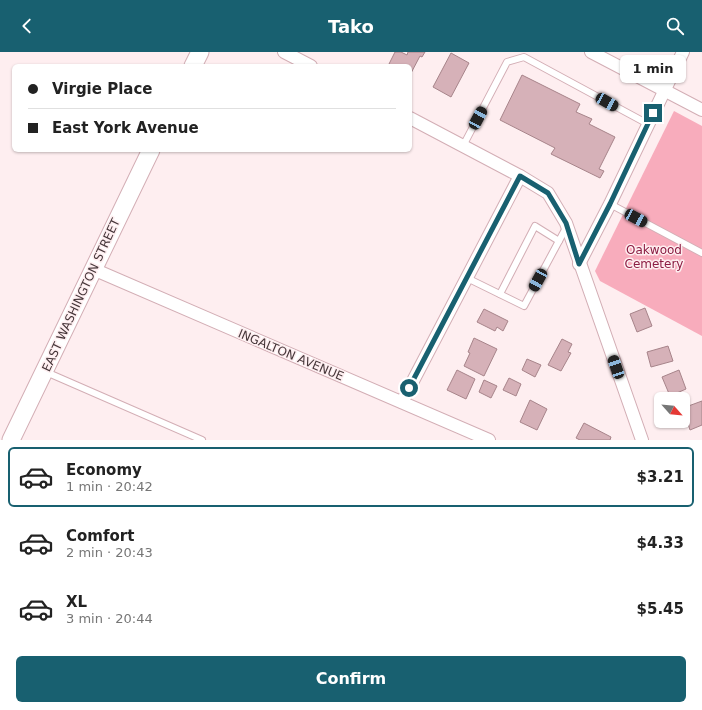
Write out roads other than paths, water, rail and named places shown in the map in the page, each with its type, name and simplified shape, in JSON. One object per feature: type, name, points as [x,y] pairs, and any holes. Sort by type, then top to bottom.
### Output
[{"type":"main road","points":[[194,64],[200,52]]},
{"type":"main road","name":"EAST WASHINGTON STREET","points":[[10,440],[45,372],[150,152]]},
{"type":"street","points":[[284,52],[307,64]]},
{"type":"street","points":[[590,52],[702,110]]},
{"type":"street","points":[[579,264],[610,204],[683,52]]},
{"type":"street","points":[[412,119],[520,176],[548,193],[567,226],[579,264],[642,440]]},
{"type":"street","points":[[402,402],[520,176]]},
{"type":"street","name":"INGALTON AVENUE","points":[[93,269],[489,440]]},
{"type":"lane","points":[[463,146],[507,62],[524,57],[648,124]]},
{"type":"lane","points":[[610,204],[702,253]]},
{"type":"lane","points":[[500,294],[535,226],[559,241]]},
{"type":"lane","points":[[467,278],[524,306],[567,226]]},
{"type":"lane","points":[[45,372],[202,440]]},
{"type":"park label","name":"Oakwood Cemetery","points":[[654,257]]}]
